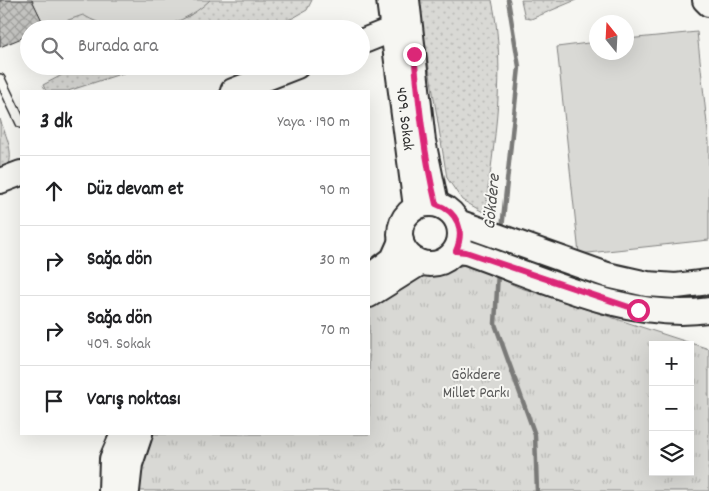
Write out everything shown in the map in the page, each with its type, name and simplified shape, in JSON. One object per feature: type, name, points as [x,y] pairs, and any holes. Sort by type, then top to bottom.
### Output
[{"type":"main road","name":"409. Sokak","points":[[389,0],[404,17],[426,206]]},
{"type":"main road","points":[[706,0],[709,4]]},
{"type":"main road","points":[[370,37],[404,17]]},
{"type":"main road","points":[[236,90],[274,75]]},
{"type":"main road","points":[[0,181],[20,173]]},
{"type":"main road","points":[[370,276],[393,259],[401,241],[403,222],[426,206],[445,208],[463,224],[607,275],[647,284],[676,286],[709,282]]},
{"type":"main road","points":[[461,252],[463,224]]},
{"type":"main road","points":[[401,241],[411,258],[420,263],[440,263],[461,252],[638,310],[666,313],[709,310]]},
{"type":"main road","points":[[370,294],[420,263]]},
{"type":"main road","points":[[111,491],[112,459],[123,435]]},
{"type":"main road","points":[[127,491],[130,464],[140,435]]},
{"type":"lane","points":[[0,79],[20,121]]},
{"type":"green space","points":[[32,0],[210,0],[181,20],[93,20],[83,15],[68,20],[41,20]]},
{"type":"green space","points":[[210,0],[312,0],[307,10],[287,20],[178,20],[189,16]]},
{"type":"green space","points":[[418,0],[492,0],[496,26],[499,80],[498,106],[485,213],[462,200],[447,178]]},
{"type":"green space","points":[[521,0],[576,0],[531,19],[525,18]]},
{"type":"green space","points":[[83,14],[94,20],[68,20]]},
{"type":"green space","points":[[697,32],[709,142],[709,240],[579,254],[557,47],[589,43],[589,60],[634,60],[634,38]]},
{"type":"green space","points":[[62,75],[117,75],[71,90],[46,90],[43,85]]},
{"type":"green space","points":[[0,119],[10,152],[9,165],[6,172],[0,167]]},
{"type":"green space","name":"Gökdere Millet Parkı","points":[[468,263],[518,287],[684,341],[649,341],[649,476],[694,476],[694,344],[709,349],[709,491],[136,491],[141,458],[152,435],[370,435],[370,301],[416,275],[449,271]]},
{"type":"building","points":[[0,0],[32,0],[42,20],[20,20],[20,39],[0,47]]},
{"type":"waterway","name":"Gökdere","points":[[502,229],[519,67],[508,0]]},
{"type":"waterway","name":"Gökdere","points":[[498,272],[495,324],[535,435],[537,491]]},
{"type":"route","points":[[414,54],[423,141],[430,183],[436,204],[453,214],[458,222],[461,232],[460,242],[456,251],[466,252],[570,289],[638,310]]}]
